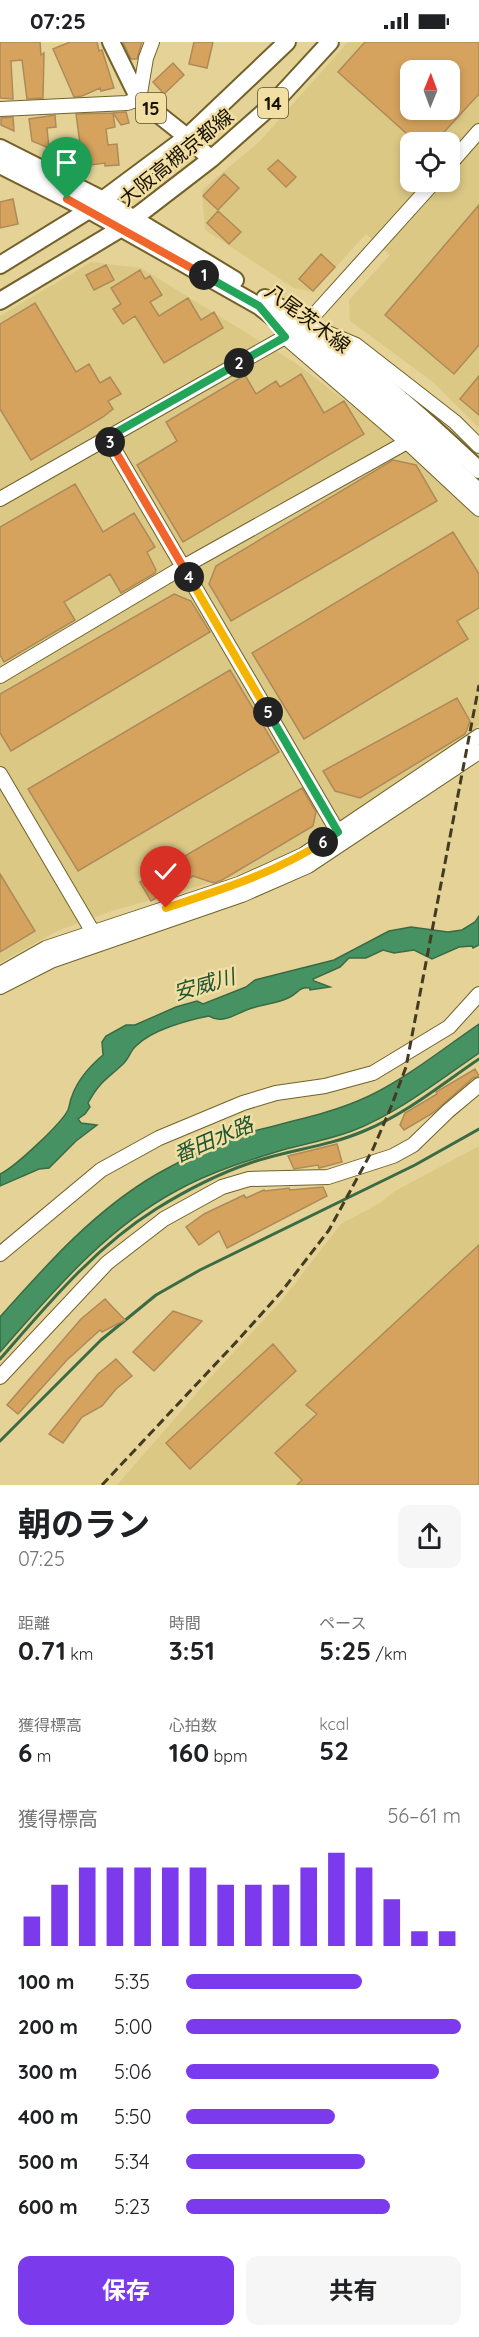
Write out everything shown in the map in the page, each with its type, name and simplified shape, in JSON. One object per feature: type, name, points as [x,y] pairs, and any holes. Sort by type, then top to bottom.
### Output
[{"type":"main road","name":"15","points":[[111,42],[139,99],[211,159]]},
{"type":"main road","name":"大阪高槻京都線","points":[[0,265],[90,210],[187,137],[287,42]]},
{"type":"main road","name":"大阪高槻京都線","points":[[0,301],[120,229],[211,159],[272,105],[330,42]]},
{"type":"main road","name":"八尾茨木線","points":[[0,148],[104,200],[306,324],[406,401],[479,470]]},
{"type":"main road","name":"八尾茨木線","points":[[0,165],[90,210],[259,306],[351,376],[396,414],[479,492]]},
{"type":"main road","points":[[259,306],[285,337]]},
{"type":"main road","points":[[308,355],[351,376]]},
{"type":"street","points":[[0,110],[127,103],[139,99],[146,58],[152,42]]},
{"type":"street","points":[[460,153],[479,131]]},
{"type":"street","points":[[425,192],[306,324],[356,345],[455,422],[479,446]]},
{"type":"street","points":[[0,499],[285,337],[407,442],[479,509]]},
{"type":"street","points":[[108,437],[341,837]]},
{"type":"street","points":[[0,676],[183,567],[407,442]]},
{"type":"street","points":[[0,974],[46,948],[96,938],[242,895],[308,866],[341,837],[479,736]]},
{"type":"street","points":[[341,837],[479,753]]},
{"type":"street","points":[[0,774],[96,938]]},
{"type":"street","points":[[0,987],[96,938]]},
{"type":"street","points":[[0,1254],[101,1170],[159,1138],[243,1103],[276,1094],[325,1086],[373,1073],[449,1027],[479,994]]},
{"type":"street","points":[[0,1377],[107,1263],[164,1219],[222,1187],[249,1179],[328,1177],[393,1156],[413,1144],[479,1085]]},
{"type":"shaded area","points":[[348,42],[479,42],[479,428],[433,382],[350,321],[349,300],[390,255],[366,234],[313,292],[294,288],[205,230],[202,190],[260,141]]},
{"type":"shaded area","points":[[91,262],[141,268],[294,362],[413,452],[479,514],[479,725],[458,744],[310,843],[241,874],[112,911],[57,931],[0,963],[0,316]]},
{"type":"shaded area","points":[[479,916],[479,945],[473,948],[472,946],[459,947],[432,959],[414,950],[394,953],[383,950],[366,958],[349,958],[340,967],[313,979],[330,987],[310,990],[310,988],[304,988],[275,1003],[249,1009],[230,1017],[200,1018],[170,1026],[151,1035],[136,1046],[124,1063],[100,1085],[88,1103],[90,1107],[78,1119],[81,1123],[97,1125],[76,1141],[49,1168],[39,1169],[0,1186],[0,1174],[26,1155],[64,1116],[81,1078],[103,1055],[102,1042],[106,1036],[126,1025],[135,1025],[176,1007],[197,1001],[203,1004],[246,987],[255,980],[334,960],[389,931],[411,927],[448,932],[462,930],[475,922]]},
{"type":"shaded area","points":[[479,1024],[479,1053],[417,1096],[369,1124],[344,1134],[272,1153],[216,1172],[189,1184],[150,1207],[103,1243],[81,1264],[0,1352],[0,1317],[73,1239],[134,1188],[221,1142],[323,1113],[369,1096],[412,1071]]},
{"type":"shaded area","points":[[479,1146],[479,1485],[117,1485],[209,1379],[283,1299],[341,1224],[380,1203],[395,1191]]},
{"type":"building","points":[[0,42],[40,42],[41,55],[44,53],[43,98],[27,99],[22,60],[11,61],[13,99],[0,98]]},
{"type":"building","points":[[70,42],[97,42],[99,51],[102,50],[114,88],[101,91],[100,88],[74,97],[53,49]]},
{"type":"building","points":[[123,42],[142,42],[137,59],[131,59]]},
{"type":"building","points":[[194,42],[213,42],[207,68],[189,64]]},
{"type":"building","points":[[365,42],[479,42],[479,94],[460,115],[460,60],[400,60],[400,120],[455,120],[444,132],[405,132],[338,72]]},
{"type":"building","points":[[173,63],[184,75],[164,94],[153,82]]},
{"type":"building","points":[[126,112],[129,123],[121,125],[113,113]]},
{"type":"building","points":[[113,113],[115,127],[106,129],[108,145],[117,144],[119,165],[105,166],[105,163],[83,166],[76,114]]},
{"type":"building","points":[[55,115],[56,127],[47,128],[49,148],[32,141],[29,119]]},
{"type":"building","points":[[13,117],[14,131],[1,125],[1,118]]},
{"type":"building","points":[[278,160],[296,177],[286,187],[268,169]]},
{"type":"building","points":[[224,174],[239,188],[218,210],[203,196]]},
{"type":"building","points":[[13,199],[18,224],[0,228],[0,202]]},
{"type":"building","points":[[479,205],[479,345],[454,374],[385,315]]},
{"type":"building","points":[[218,211],[241,232],[229,244],[207,223]]},
{"type":"building","points":[[321,254],[335,267],[313,291],[299,279]]},
{"type":"building","points":[[106,265],[114,280],[94,290],[86,275]]},
{"type":"building","points":[[140,270],[145,279],[150,276],[162,295],[150,302],[159,316],[188,298],[201,320],[214,312],[223,328],[164,363],[135,316],[123,324],[113,309],[121,304],[111,288]]},
{"type":"building","points":[[35,303],[76,372],[89,364],[100,383],[110,377],[121,394],[108,401],[113,409],[103,417],[31,460],[0,409],[0,324]]},
{"type":"building","points":[[301,374],[324,413],[344,401],[364,434],[183,542],[137,465],[177,441],[166,422],[245,375],[256,394],[276,381],[280,387]]},
{"type":"building","points":[[479,376],[479,415],[460,399]]},
{"type":"building","points":[[393,460],[416,465],[437,501],[231,621],[209,584],[216,566]]},
{"type":"building","points":[[75,484],[103,532],[134,513],[155,547],[147,552],[156,570],[155,573],[121,593],[110,574],[64,602],[75,620],[4,662],[0,655],[0,527]]},
{"type":"building","points":[[453,532],[479,574],[479,608],[457,621],[468,639],[304,739],[252,653]]},
{"type":"building","points":[[174,594],[191,601],[210,632],[11,751],[0,733],[0,694]]},
{"type":"building","points":[[230,670],[279,752],[78,871],[28,789]]},
{"type":"building","points":[[457,698],[470,721],[465,734],[360,798],[335,791],[323,771]]},
{"type":"building","points":[[302,788],[316,812],[313,826],[222,880],[214,883],[193,876],[151,901],[140,882]]},
{"type":"building","points":[[0,874],[35,931],[0,952]]},
{"type":"building","points":[[475,1069],[479,1076],[473,1078],[433,1113],[404,1130],[400,1125],[405,1113]]},
{"type":"building","points":[[337,1144],[342,1162],[319,1168],[318,1165],[294,1169],[288,1156]]},
{"type":"building","points":[[323,1187],[327,1196],[227,1248],[219,1231],[199,1245],[186,1227],[204,1214],[244,1195],[246,1198],[264,1190]]},
{"type":"building","points":[[479,1245],[479,1485],[297,1485],[302,1480],[275,1453],[317,1414],[306,1405]]},
{"type":"building","points":[[105,1299],[125,1320],[102,1332],[100,1330],[67,1360],[18,1414],[7,1405],[81,1319]]},
{"type":"building","points":[[173,1311],[202,1321],[154,1371],[133,1352]]},
{"type":"building","points":[[273,1344],[296,1371],[190,1469],[166,1443]]},
{"type":"building","points":[[116,1359],[132,1376],[116,1389],[102,1406],[82,1417],[63,1443],[49,1434],[98,1374]]},
{"type":"waterway","points":[[0,1359],[92,1259],[133,1224],[156,1209],[202,1183],[238,1167],[336,1141],[379,1124],[409,1107],[479,1059]]},
{"type":"waterway","points":[[0,1441],[101,1340],[156,1295],[200,1270],[415,1165],[479,1129]]},
{"type":"railway","points":[[102,1485],[282,1291],[329,1230],[373,1149],[406,1067],[479,685]]},
{"type":"route","points":[[67,199],[259,306],[285,337],[108,437],[338,832],[303,855],[239,884],[166,908]]},
{"type":"water label","name":"安威川","points":[[204,984]]},
{"type":"water label","name":"番田水路","points":[[213,1139]]}]
